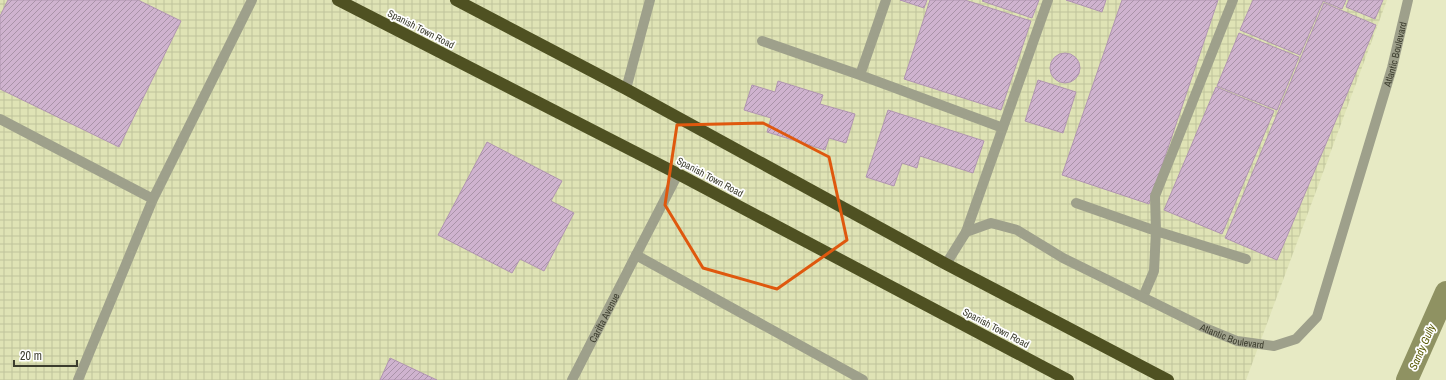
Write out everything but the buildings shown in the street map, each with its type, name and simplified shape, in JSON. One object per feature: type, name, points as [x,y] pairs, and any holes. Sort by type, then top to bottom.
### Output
[{"type":"highway","name":"Spanish Town Road","points":[[338,0],[678,174],[1068,380]]},
{"type":"highway","points":[[456,0],[626,89],[946,264],[1168,380]]},
{"type":"street","points":[[78,380],[152,199],[252,0]]},
{"type":"street","points":[[626,89],[650,0]]},
{"type":"street","points":[[860,75],[886,0]]},
{"type":"street","points":[[946,264],[966,232],[1048,0]]},
{"type":"street","points":[[1143,297],[1154,271],[1156,231],[1155,196],[1233,0]]},
{"type":"street","name":"Atlantic Boulevard","points":[[966,232],[991,223],[1017,230],[1063,258],[1203,327],[1237,341],[1274,346],[1296,339],[1317,317],[1392,68],[1408,0]]},
{"type":"street","points":[[762,41],[860,75],[1003,128]]},
{"type":"street","points":[[0,119],[152,199]]},
{"type":"street","name":"Carifta Avenue","points":[[572,380],[678,174]]},
{"type":"street","points":[[1076,203],[1156,231],[1246,259]]},
{"type":"street","points":[[636,255],[862,380]]},
{"type":"highlighted area","points":[[763,123],[829,157],[847,240],[777,289],[703,268],[665,205],[677,125]]},
{"type":"shaded area","points":[[0,0],[1387,0],[1246,380],[0,380]]},
{"type":"waterway","name":"Sandy Gully","points":[[1407,380],[1446,292]]}]
